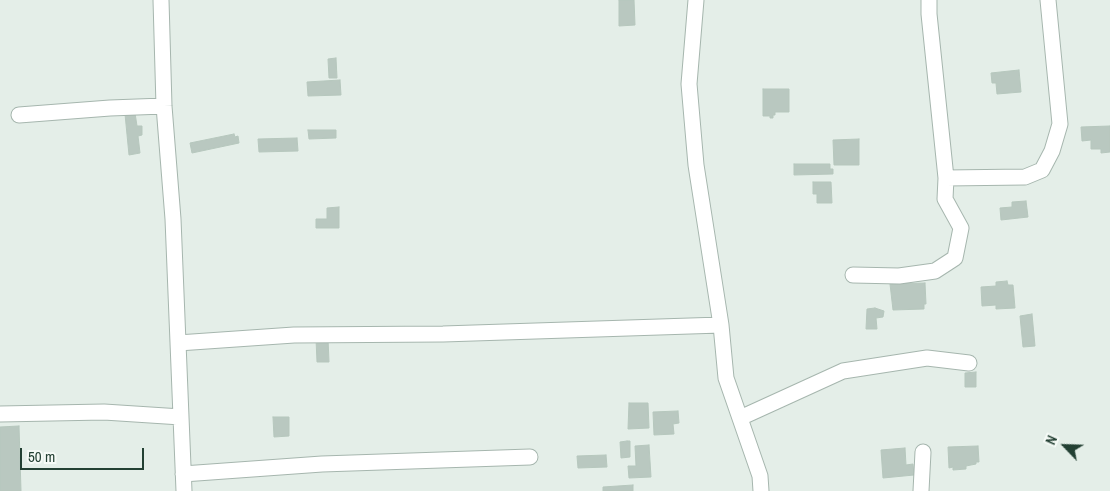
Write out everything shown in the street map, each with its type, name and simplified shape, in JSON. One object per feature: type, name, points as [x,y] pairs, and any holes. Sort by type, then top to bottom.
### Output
[{"type":"street","points":[[161,0],[164,106],[173,219],[184,491]]},
{"type":"street","points":[[696,0],[689,84],[696,165],[721,325],[726,378],[760,476],[761,491]]},
{"type":"street","points":[[853,275],[898,276],[935,272],[955,258],[961,228],[945,199],[946,178],[929,0]]},
{"type":"street","points":[[946,178],[1025,177],[1042,170],[1052,151],[1060,124],[1048,0]]},
{"type":"street","points":[[19,115],[164,106]]},
{"type":"street","points":[[178,344],[294,336],[443,334],[721,325]]},
{"type":"street","points":[[740,418],[843,371],[926,358],[970,363]]},
{"type":"street","points":[[0,414],[104,412],[181,417]]},
{"type":"street","points":[[921,491],[923,452]]},
{"type":"street","points":[[184,474],[322,464],[530,457]]},
{"type":"building","points":[[619,0],[634,0],[635,25],[619,26]]},
{"type":"building","points":[[336,58],[337,78],[329,78],[328,59]]},
{"type":"building","points":[[1019,70],[1021,92],[997,94],[996,83],[992,83],[991,73]]},
{"type":"building","points":[[340,80],[341,95],[308,96],[307,82]]},
{"type":"building","points":[[763,89],[789,89],[789,112],[775,112],[773,118],[763,116]]},
{"type":"building","points":[[135,113],[137,126],[142,126],[142,135],[138,136],[140,153],[129,155],[125,114]]},
{"type":"building","points":[[1110,126],[1110,152],[1101,153],[1101,149],[1091,149],[1091,140],[1082,141],[1081,127]]},
{"type":"building","points":[[308,130],[336,130],[336,138],[309,139]]},
{"type":"building","points":[[234,134],[235,137],[238,136],[239,143],[192,153],[190,143]]},
{"type":"building","points":[[297,138],[298,151],[259,152],[258,139]]},
{"type":"building","points":[[859,139],[859,165],[834,165],[833,140]]},
{"type":"building","points":[[794,164],[830,164],[833,174],[794,175]]},
{"type":"building","points":[[813,182],[831,182],[832,203],[817,203],[817,194],[813,194]]},
{"type":"building","points":[[1026,201],[1028,217],[1001,220],[1000,208],[1012,207],[1012,202]]},
{"type":"building","points":[[339,207],[339,228],[316,228],[316,219],[327,219],[327,208]]},
{"type":"building","points":[[1007,281],[1008,285],[1013,285],[1015,308],[996,309],[996,305],[982,306],[981,287],[996,286],[996,282]]},
{"type":"building","points":[[925,283],[926,304],[924,304],[924,309],[893,310],[890,284]]},
{"type":"building","points":[[875,308],[884,311],[883,317],[876,318],[877,329],[866,329],[867,309]]},
{"type":"building","points":[[1032,314],[1035,346],[1023,347],[1020,316]]},
{"type":"building","points":[[328,338],[329,362],[317,362],[316,339]]},
{"type":"building","points":[[976,372],[976,387],[965,387],[965,373]]},
{"type":"building","points":[[629,403],[648,403],[649,428],[628,429]]},
{"type":"building","points":[[678,411],[679,423],[673,424],[674,434],[654,435],[653,412]]},
{"type":"building","points":[[273,417],[289,417],[289,436],[274,437]]},
{"type":"building","points":[[19,426],[21,491],[0,491],[0,427]]},
{"type":"building","points":[[630,441],[630,457],[621,458],[620,442]]},
{"type":"building","points":[[649,445],[651,477],[629,478],[628,466],[636,466],[635,446]]},
{"type":"building","points":[[978,446],[979,462],[966,466],[966,469],[953,470],[953,467],[949,468],[948,447]]},
{"type":"building","points":[[905,448],[906,465],[913,464],[914,475],[883,478],[881,450]]},
{"type":"building","points":[[606,455],[607,467],[578,468],[577,456]]},
{"type":"building","points":[[633,485],[633,491],[603,491],[603,487]]}]
